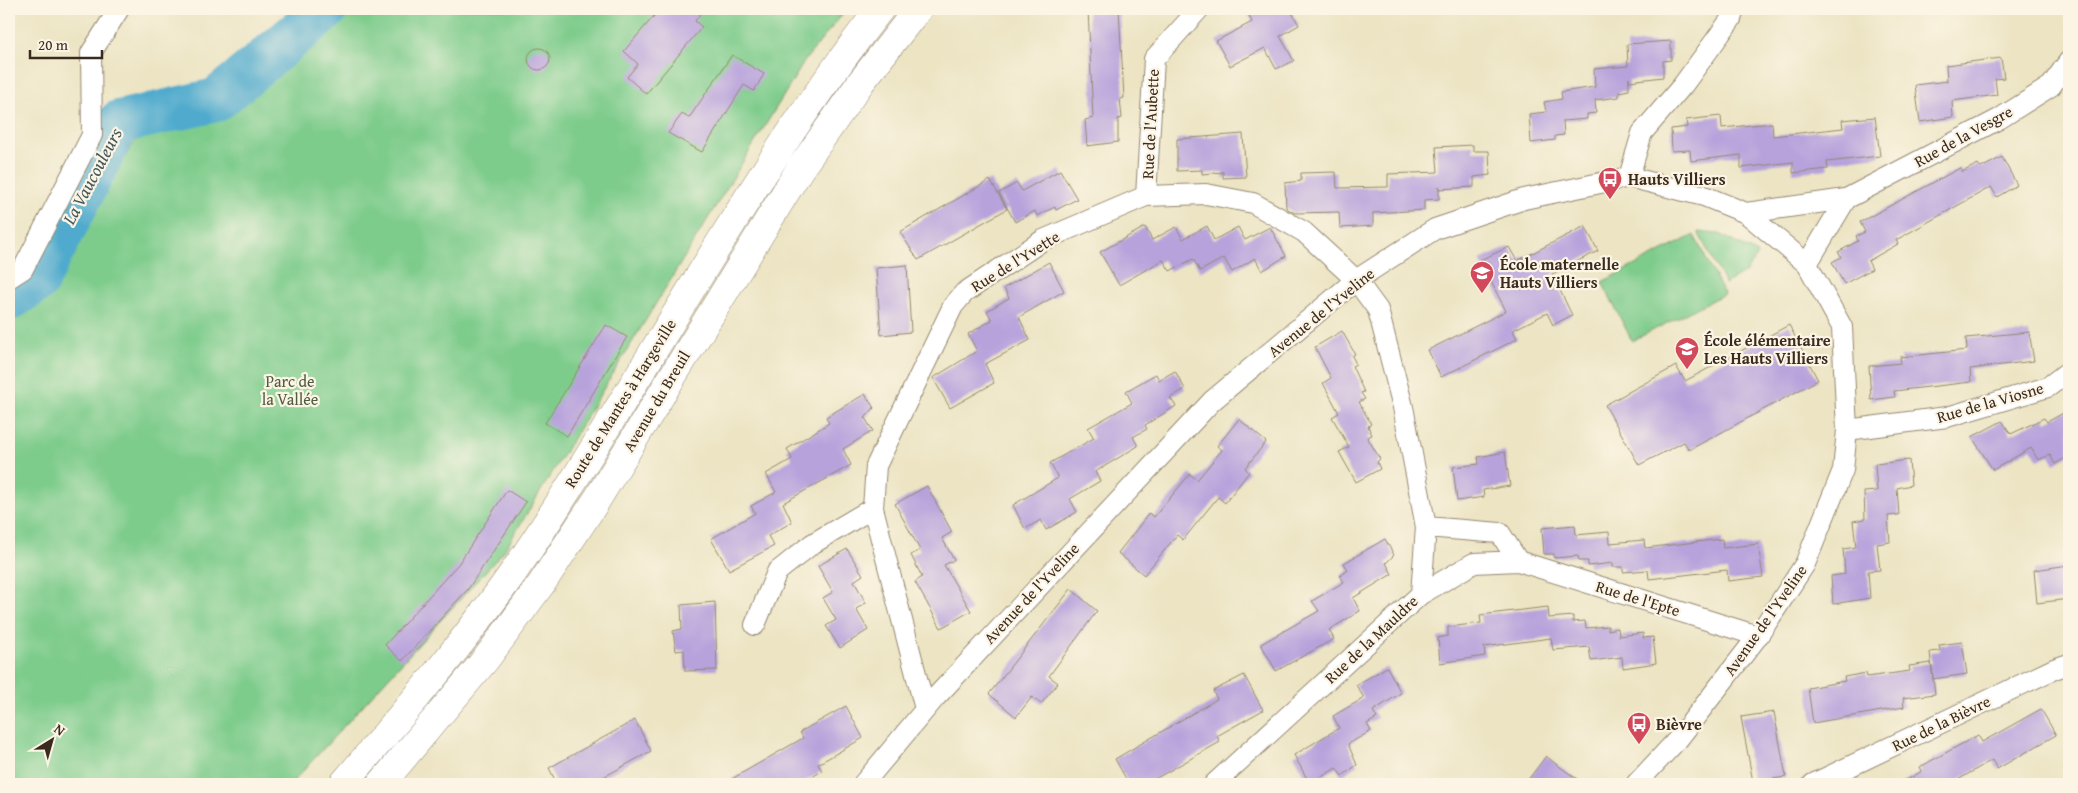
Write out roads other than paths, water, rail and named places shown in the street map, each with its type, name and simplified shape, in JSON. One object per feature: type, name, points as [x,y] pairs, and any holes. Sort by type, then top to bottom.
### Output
[{"type":"main road","name":"Route de Mantes à Hargeville","points":[[343,784],[420,694],[507,581],[561,499],[766,169],[819,89],[880,9]]},
{"type":"main road","name":"Avenue du Breuil","points":[[381,784],[486,659],[542,584],[596,501],[800,169],[861,82],[918,9]]},
{"type":"street","points":[[9,278],[23,270],[92,135],[91,53],[119,9]]},
{"type":"street","name":"Rue de l'Aubette","points":[[1146,196],[1154,58],[1199,9]]},
{"type":"street","points":[[1629,177],[1642,133],[1683,86],[1731,19],[1734,9]]},
{"type":"street","name":"Rue de la Vesgre","points":[[1746,213],[1846,199],[1999,119],[2051,86],[2069,60]]},
{"type":"street","name":"Avenue de l'Yveline","points":[[863,784],[925,709],[1212,402],[1356,280],[1435,229],[1524,199],[1629,177],[1704,196],[1746,213],[1807,264],[1842,327],[1848,430],[1843,470],[1805,564],[1758,636],[1679,738],[1636,784]]},
{"type":"street","name":"Rue de l'Yvette","points":[[925,709],[873,508],[876,466],[953,306],[964,293],[1044,240],[1146,196],[1206,194],[1253,203],[1304,232],[1356,280]]},
{"type":"street","points":[[1807,264],[1846,199]]},
{"type":"street","name":"Rue de la Mauldre","points":[[1214,784],[1421,594],[1426,527],[1403,407],[1378,310],[1356,280]]},
{"type":"street","name":"Rue de la Viosne","points":[[1848,430],[1947,417],[2048,387],[2069,371]]},
{"type":"street","points":[[755,625],[777,572],[812,544],[873,508]]},
{"type":"street","points":[[1426,527],[1500,534],[1518,561]]},
{"type":"street","name":"Rue de l'Epte","points":[[1421,594],[1474,563],[1518,561],[1758,636]]},
{"type":"street","name":"Rue de la Bièvre","points":[[1813,784],[2054,668],[2069,664]]},
{"type":"waterway","name":"La Vaucouleurs","points":[[9,299],[37,281],[119,122],[216,100],[326,9]]},
{"type":"place","name":"Hauts Villiers","points":[[1610,200]]},
{"type":"place","name":"École maternelle Hauts Villiers","points":[[1482,294]]},
{"type":"place","name":"École élémentaire Les Hauts Villiers","points":[[1687,370]]},
{"type":"place","name":"Bièvre","points":[[1639,745]]},
{"type":"park label","name":"Parc de la Vallée","points":[[290,390]]}]
